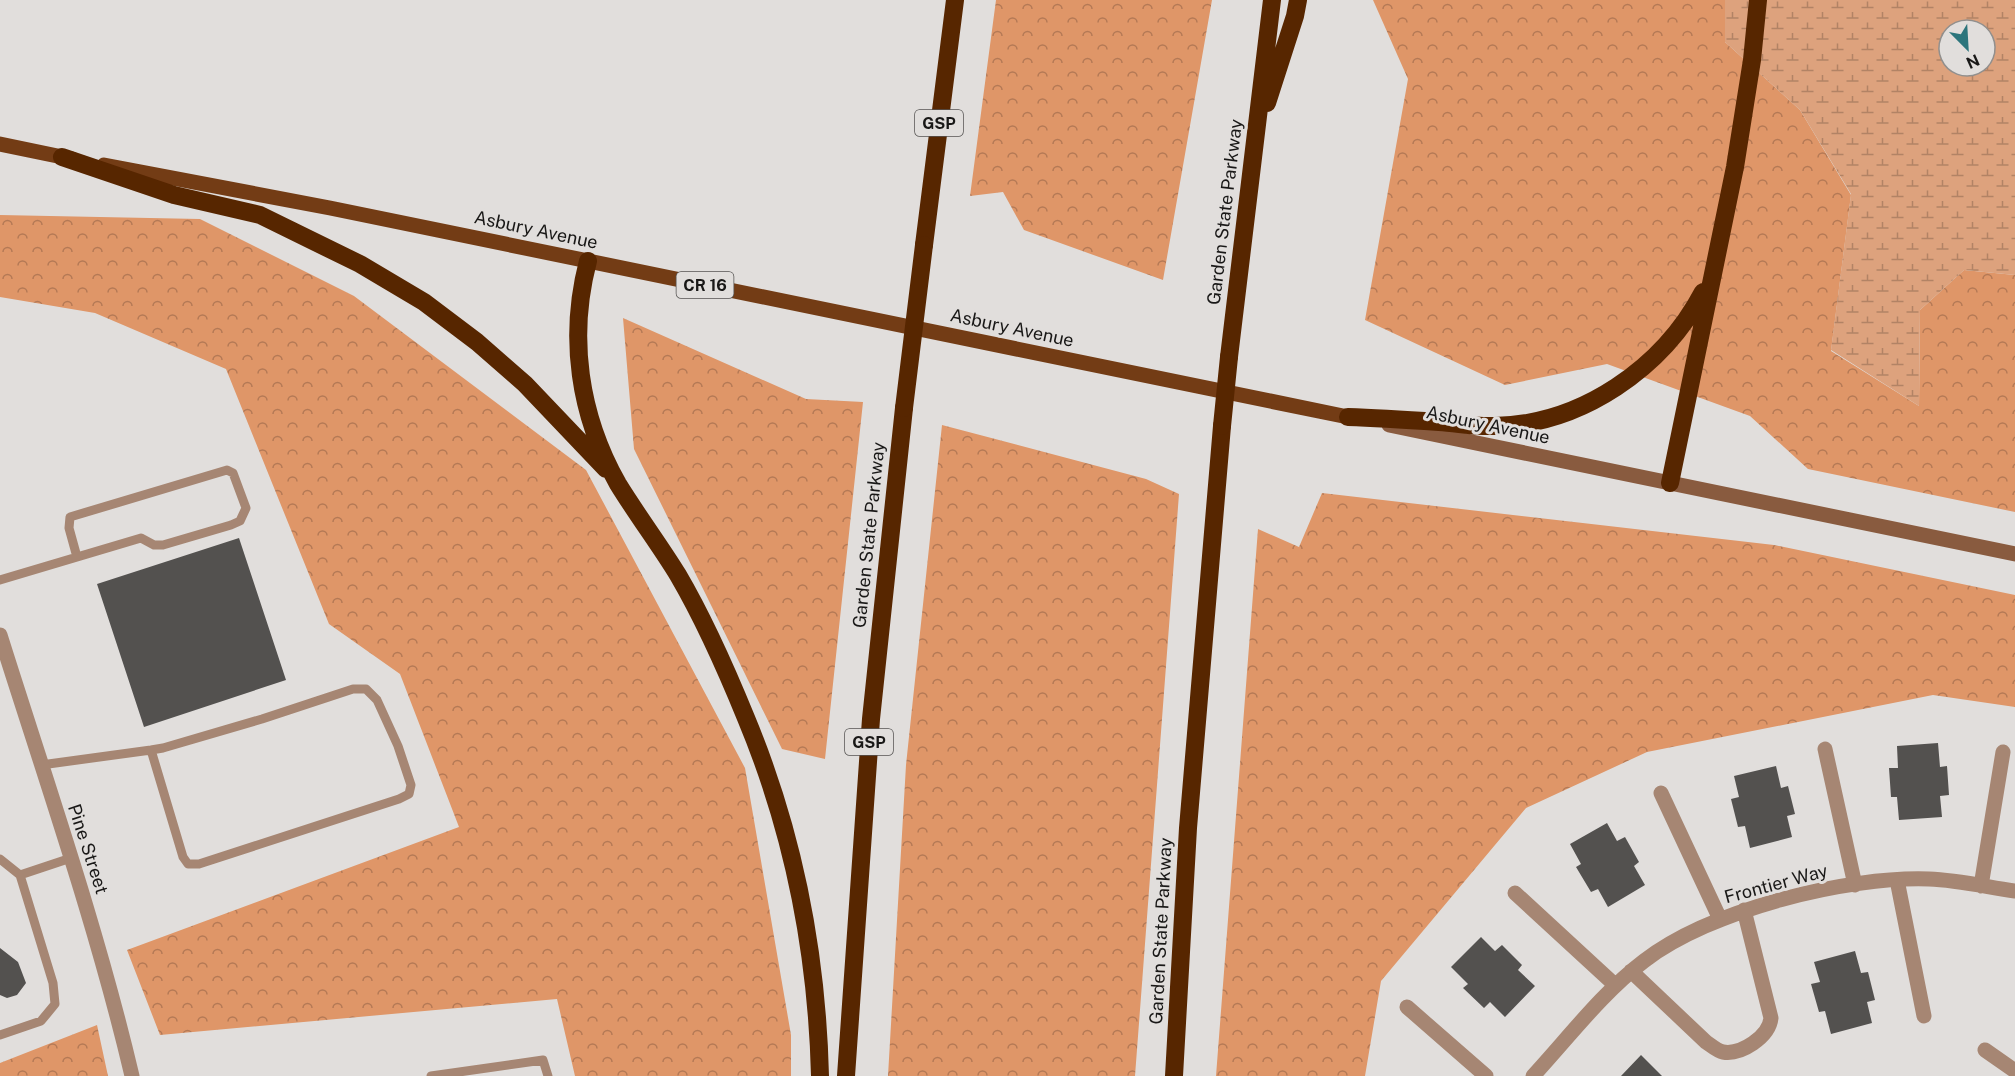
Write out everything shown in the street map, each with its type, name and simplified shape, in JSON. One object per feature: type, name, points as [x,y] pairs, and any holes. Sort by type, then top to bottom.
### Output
[{"type":"highway","name":"Garden State Parkway","points":[[846,1076],[871,719],[890,520],[955,0]]},
{"type":"highway","name":"Garden State Parkway","points":[[1174,1076],[1188,817],[1222,426],[1272,0]]},
{"type":"highway","points":[[1253,148],[1298,0]]},
{"type":"highway","points":[[1670,483],[1740,135],[1758,0]]},
{"type":"highway","points":[[62,157],[174,195],[260,216],[360,264],[424,302],[493,356],[547,406],[618,482]]},
{"type":"highway","points":[[588,261],[579,302],[577,339],[579,371],[590,417],[618,482],[678,576],[700,616],[747,719],[770,782],[794,867],[807,933],[818,1027],[820,1076]]},
{"type":"highway","points":[[1348,417],[1493,426],[1530,423],[1569,411],[1611,391],[1650,361],[1683,324],[1711,277]]},
{"type":"main road","name":"Asbury Avenue","points":[[0,144],[330,208],[2015,554]]},
{"type":"street","name":"Pine Street","points":[[0,635],[71,858],[119,1019],[132,1076]]},
{"type":"street","points":[[1825,749],[1855,885]]},
{"type":"street","points":[[1981,886],[2003,752]]},
{"type":"street","points":[[1661,793],[1720,919]]},
{"type":"street","name":"Frontier Way","points":[[1533,1076],[1615,985],[1631,971],[1663,949],[1720,919],[1744,910],[1788,899],[1855,885],[1897,880],[1929,879],[2015,891]]},
{"type":"street","points":[[1897,880],[1924,1016]]},
{"type":"street","points":[[1515,893],[1615,985]]},
{"type":"street","points":[[1631,971],[1706,1042],[1720,1052],[1728,1052],[1755,1042],[1765,1035],[1771,1018],[1744,910]]},
{"type":"street","points":[[1407,1008],[1486,1076]]},
{"type":"street","points":[[1985,1050],[2015,1071]]},
{"type":"lane","points":[[0,580],[141,538],[154,545],[163,545],[240,521],[246,508],[233,473],[227,470],[70,517],[69,528],[77,557]]},
{"type":"lane","points":[[41,765],[162,748],[262,719],[353,689],[366,689],[377,700],[398,746],[411,785],[409,794],[399,800],[199,864],[188,864],[183,857],[151,750]]},
{"type":"lane","points":[[20,875],[71,858]]},
{"type":"lane","points":[[0,859],[20,875],[53,983],[55,1004],[41,1021],[0,1035]]},
{"type":"lane","points":[[431,1076],[543,1060],[548,1076]]},
{"type":"green space","points":[[996,0],[1212,0],[1163,280],[1024,230],[1003,192],[970,196]]},
{"type":"green space","points":[[1373,0],[1725,0],[1725,42],[1800,110],[1851,195],[1831,351],[1919,406],[1920,310],[1964,270],[2015,275],[2015,512],[1808,469],[1750,416],[1607,364],[1505,385],[1365,320],[1408,79]]},
{"type":"green space","points":[[1725,0],[2015,0],[2015,275],[1964,270],[1920,310],[1919,406],[1831,350],[1851,194],[1800,110],[1725,42]]},
{"type":"green space","points":[[0,215],[200,219],[354,296],[586,470],[745,768],[791,1035],[791,1076],[575,1076],[557,999],[160,1035],[127,950],[459,827],[400,674],[329,624],[226,369],[95,313],[0,297]]},
{"type":"green space","points":[[623,318],[806,399],[863,402],[825,759],[782,749],[634,449]]},
{"type":"green space","points":[[942,425],[1146,479],[1179,494],[1135,1076],[888,1076],[906,765]]},
{"type":"green space","points":[[1322,493],[1774,545],[2015,595],[2015,707],[1933,695],[1647,752],[1526,808],[1381,981],[1365,1076],[1216,1076],[1258,529],[1299,547]]},
{"type":"green space","points":[[97,1025],[108,1076],[0,1076],[0,1063]]},
{"type":"building","points":[[239,538],[286,680],[144,727],[97,584]]},
{"type":"building","points":[[1938,743],[1940,767],[1947,766],[1949,795],[1940,796],[1942,817],[1899,820],[1897,797],[1891,797],[1889,768],[1898,768],[1897,746]]},
{"type":"building","points":[[1776,766],[1781,788],[1788,786],[1795,814],[1787,816],[1792,837],[1750,848],[1745,826],[1738,827],[1731,799],[1739,797],[1734,776]]},
{"type":"building","points":[[1607,823],[1617,841],[1625,837],[1639,862],[1634,866],[1645,885],[1608,907],[1598,889],[1591,892],[1576,867],[1581,864],[1570,844]]},
{"type":"building","points":[[1481,937],[1495,951],[1502,945],[1522,965],[1518,970],[1535,986],[1505,1017],[1490,1002],[1484,1008],[1463,988],[1468,984],[1451,967]]},
{"type":"building","points":[[0,948],[18,962],[26,983],[17,995],[7,998],[0,995]]},
{"type":"building","points":[[1855,951],[1861,973],[1868,972],[1875,1000],[1867,1002],[1872,1023],[1831,1034],[1825,1011],[1819,1012],[1811,984],[1820,982],[1814,962]]},
{"type":"building","points":[[1641,1055],[1662,1076],[1621,1076]]}]
